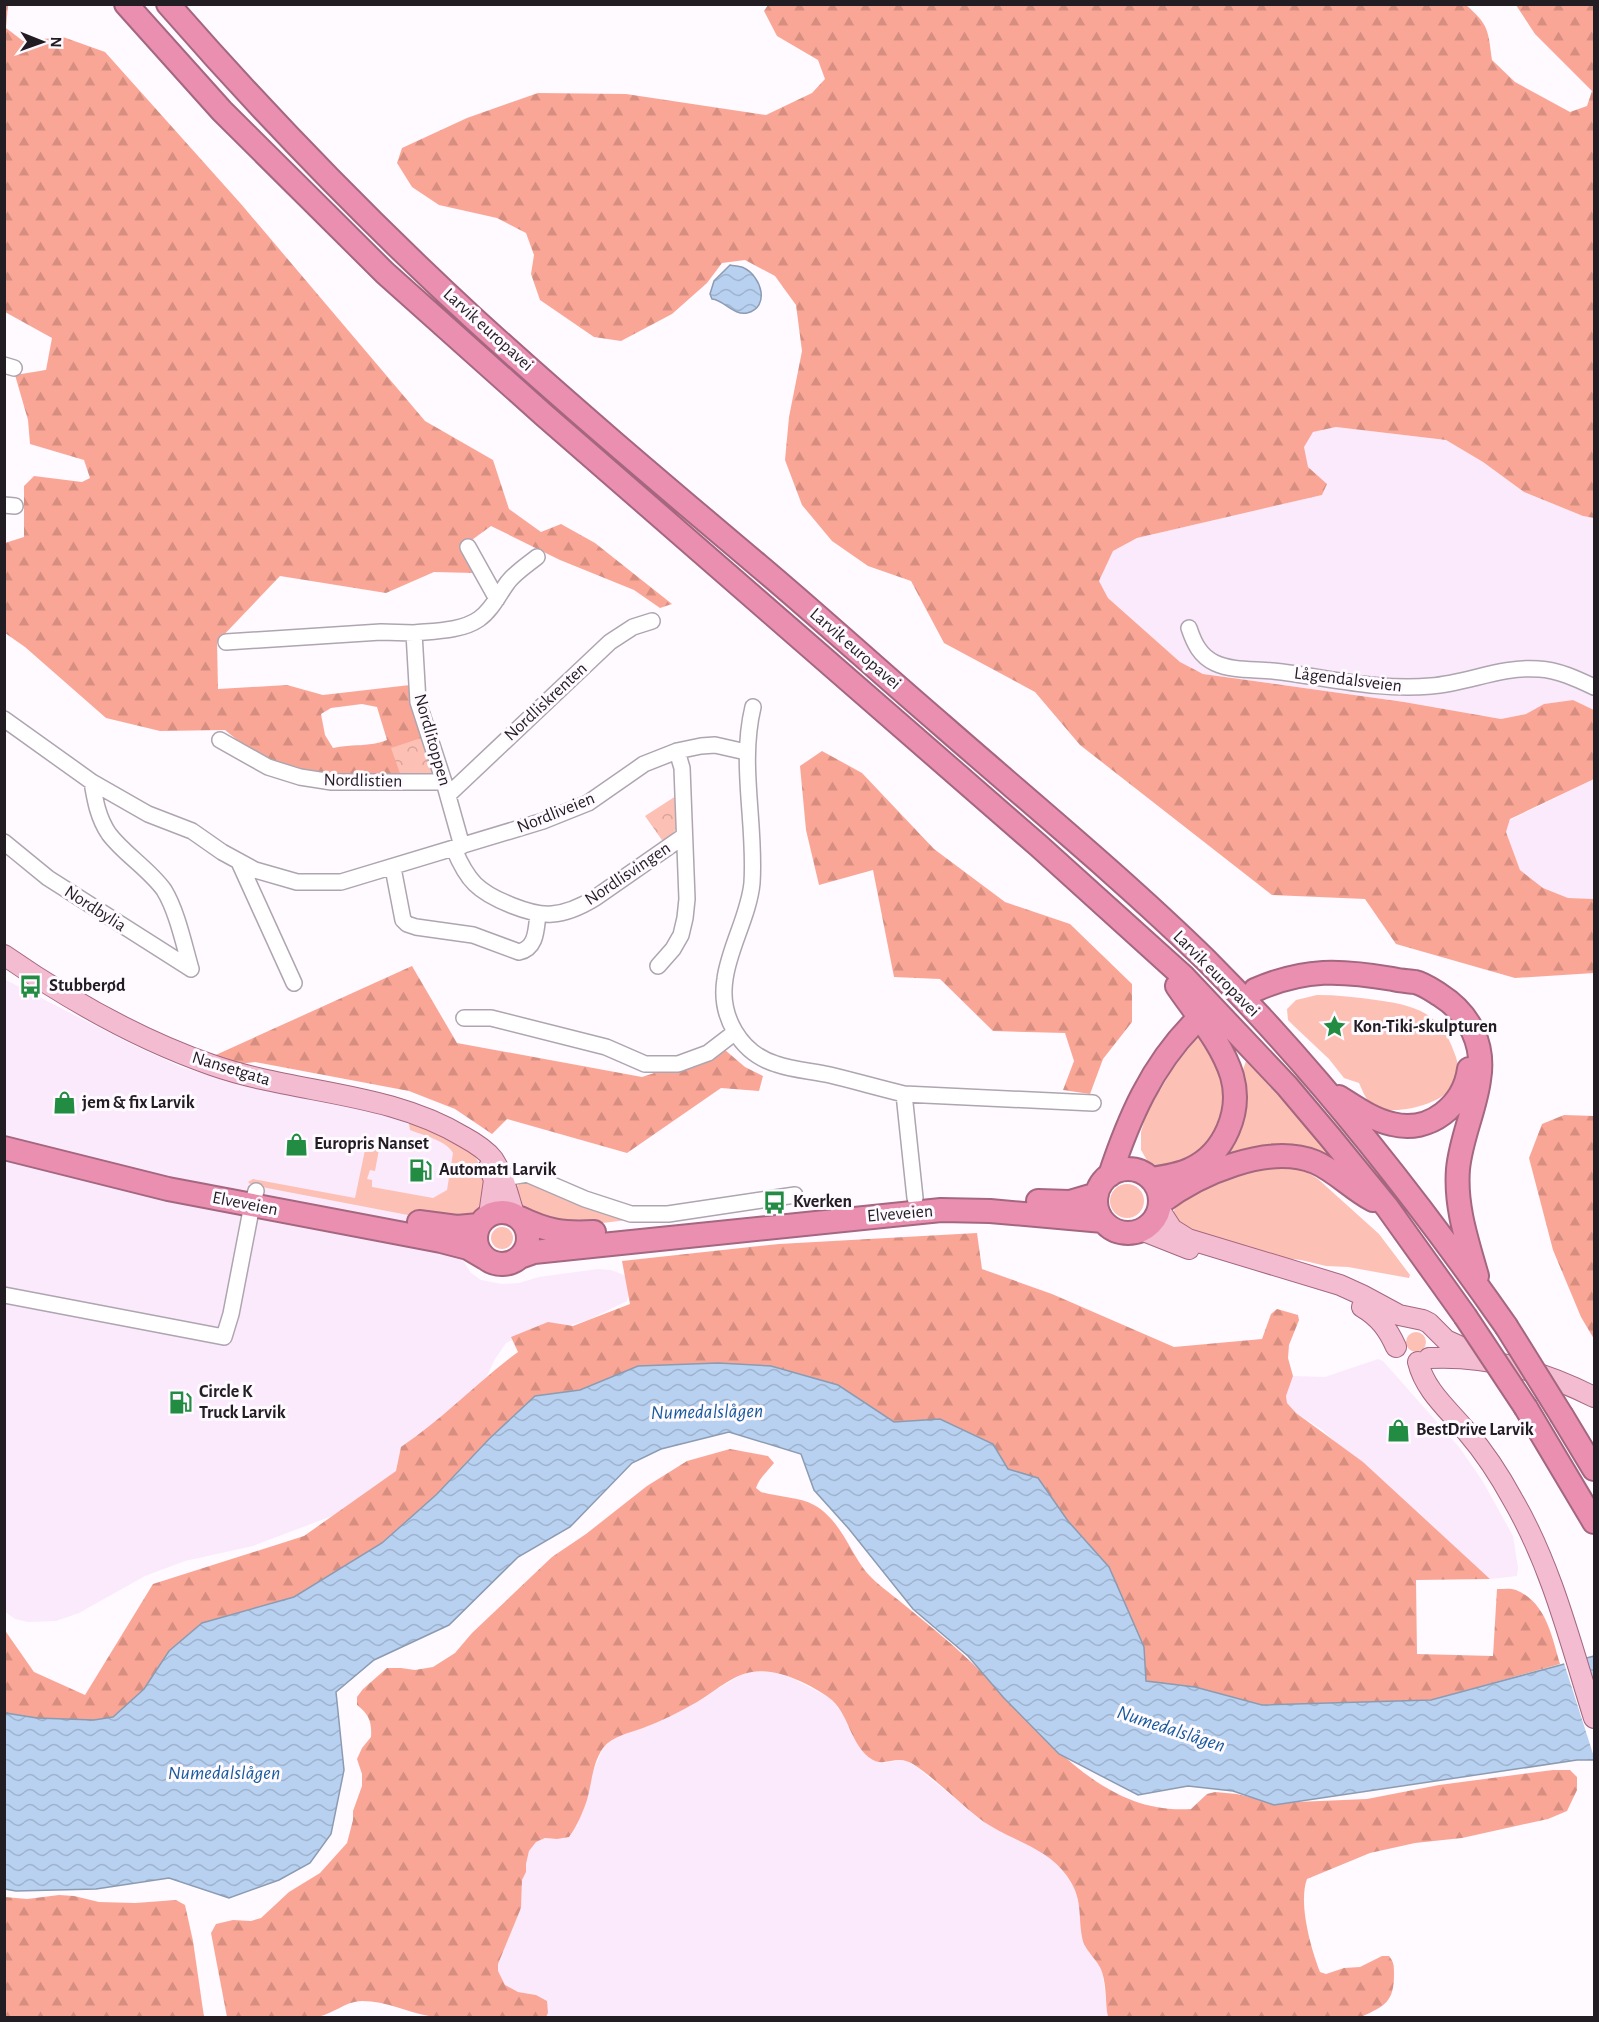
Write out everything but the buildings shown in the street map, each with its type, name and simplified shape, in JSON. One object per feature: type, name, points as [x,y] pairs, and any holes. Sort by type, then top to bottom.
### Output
[{"type":"highway","name":"Larvik europavei","points":[[126,4],[222,111],[385,273],[544,415],[879,704],[1145,941],[1191,985],[1287,1086],[1387,1207],[1465,1316],[1526,1408],[1594,1522]]},
{"type":"highway","name":"Larvik europavei","points":[[168,4],[248,93],[338,187],[474,318],[1072,837],[1207,962],[1325,1088],[1406,1189],[1506,1326],[1594,1469]]},
{"type":"highway","points":[[1145,941],[1211,1035],[1232,1075],[1234,1096],[1230,1125],[1218,1147],[1209,1157],[1189,1170],[1144,1175],[1123,1169],[1110,1174],[1096,1194],[1096,1208],[1103,1221],[1116,1231],[1133,1233],[1142,1230],[1149,1225],[1160,1206],[1180,1188],[1234,1165],[1259,1158],[1286,1156],[1326,1167],[1360,1193],[1387,1207]]},
{"type":"highway","points":[[1254,990],[1280,980],[1326,972],[1358,973],[1417,983],[1447,999],[1467,1019],[1481,1056],[1479,1080],[1461,1153],[1458,1181],[1462,1222],[1482,1292]]},
{"type":"highway","points":[[1325,1088],[1380,1120],[1403,1126],[1422,1123],[1438,1117],[1446,1112],[1460,1096],[1468,1077],[1470,1056],[1468,1046],[1458,1026],[1433,1002],[1391,979]]},
{"type":"highway","points":[[1110,1174],[1122,1139],[1155,1071],[1193,1024]]},
{"type":"highway","points":[[1132,1117],[1133,1150],[1144,1175],[1158,1190],[1160,1206]]},
{"type":"highway","name":"Elveveien","points":[[4,1143],[441,1241],[468,1248],[485,1258]]},
{"type":"highway","name":"Elveveien","points":[[4,1148],[168,1189],[254,1198],[457,1227],[484,1220]]},
{"type":"highway","name":"Elveveien","points":[[517,1216],[552,1231],[577,1233],[915,1198],[969,1196],[1060,1203],[1096,1194]]},
{"type":"highway","name":"Elveveien","points":[[520,1257],[534,1252],[941,1210],[990,1211],[1103,1221]]},
{"type":"highway","points":[[506,1212],[517,1216],[528,1232],[528,1241],[520,1257],[507,1264],[498,1264],[485,1258],[476,1242],[476,1233],[484,1220],[506,1212]]},
{"type":"main road","name":"Nansetgata","points":[[4,955],[72,1000],[132,1032],[211,1065],[259,1079],[389,1106],[434,1120],[474,1142],[498,1179],[517,1216]]},
{"type":"main road","points":[[484,1220],[498,1179]]},
{"type":"main road","points":[[1160,1206],[1172,1229],[1188,1239],[1340,1286],[1398,1315],[1429,1323],[1455,1346],[1492,1361],[1550,1376],[1594,1397]]},
{"type":"main road","points":[[1142,1230],[1180,1246],[1314,1287],[1355,1303],[1380,1320],[1404,1359],[1456,1357],[1492,1361]]},
{"type":"main road","points":[[1396,1347],[1396,1332],[1407,1320],[1415,1319]]},
{"type":"main road","points":[[1435,1329],[1437,1344],[1424,1360],[1420,1373],[1430,1390],[1479,1447],[1515,1502],[1542,1560],[1594,1718]]},
{"type":"street","points":[[468,547],[497,599]]},
{"type":"street","points":[[226,642],[381,632],[414,633],[465,625],[478,620],[497,599],[509,580],[537,557]]},
{"type":"street","name":"Nordliskrenten","points":[[446,788],[609,642],[633,627],[652,621]]},
{"type":"street","name":"Lågendalsveien","points":[[1189,628],[1194,643],[1202,654],[1214,663],[1226,667],[1299,674],[1387,687],[1432,686],[1504,670],[1540,669],[1572,677],[1594,687]]},
{"type":"street","name":"Nordlitoppen","points":[[414,633],[418,702],[446,788],[458,847]]},
{"type":"street","points":[[753,706],[748,726],[746,752],[753,861],[751,890],[725,978],[724,1005],[734,1033],[752,1052],[775,1064],[904,1094],[1093,1103]]},
{"type":"street","name":"Nordliveien","points":[[4,719],[92,782],[148,814],[192,831],[255,870],[297,882],[341,882],[393,868],[568,812],[603,794],[644,764],[677,751],[715,745],[746,752]]},
{"type":"street","name":"Nordlistien","points":[[220,740],[268,767],[300,777],[332,782],[446,788]]},
{"type":"street","name":"Nordlisvingen","points":[[658,966],[673,949],[681,935],[687,899],[682,768],[677,751]]},
{"type":"street","name":"Nordbylia","points":[[4,842],[48,878],[190,969],[177,922],[164,891],[139,862],[109,834],[97,810],[92,782]]},
{"type":"street","name":"Nordlisvingen","points":[[458,847],[460,863],[476,884],[500,900],[538,914],[552,914],[582,906],[684,836]]},
{"type":"street","points":[[239,862],[294,983]]},
{"type":"street","points":[[393,868],[403,920],[416,927],[473,935],[519,952],[532,945],[538,914]]},
{"type":"street","points":[[464,1018],[490,1018],[606,1047],[645,1064],[678,1064],[708,1053],[734,1033]]},
{"type":"street","points":[[904,1094],[915,1198]]},
{"type":"street","points":[[498,1179],[527,1174],[585,1199],[631,1214],[648,1215],[795,1195]]},
{"type":"street","points":[[4,1295],[224,1337],[231,1314],[254,1198]]},
{"type":"shaded area","points":[[1336,427],[1446,440],[1483,462],[1524,492],[1583,516],[1594,518],[1594,710],[1573,700],[1544,704],[1526,714],[1501,719],[1404,702],[1203,674],[1180,662],[1108,598],[1099,581],[1113,551],[1137,538],[1322,495],[1327,484],[1307,467],[1303,447],[1313,432]]},
{"type":"shaded area","points":[[1594,779],[1594,899],[1568,898],[1543,888],[1520,870],[1506,832],[1510,820]]},
{"type":"shaded area","points":[[4,979],[181,1067],[258,1089],[381,1114],[461,1145],[460,1256],[471,1273],[481,1280],[502,1284],[598,1269],[611,1270],[624,1275],[628,1281],[630,1290],[627,1301],[588,1320],[522,1335],[506,1343],[487,1376],[395,1475],[345,1511],[253,1546],[185,1561],[145,1576],[79,1613],[56,1621],[28,1622],[15,1619],[4,1611]]},
{"type":"shaded area","points":[[1378,1359],[1383,1361],[1459,1447],[1482,1480],[1513,1536],[1517,1576],[1490,1579],[1321,1429],[1296,1413],[1287,1403],[1286,1396],[1293,1376],[1325,1377]]},
{"type":"shaded area","points":[[771,1671],[788,1676],[830,1698],[884,1763],[901,1760],[913,1764],[981,1820],[1039,1850],[1054,1862],[1067,1876],[1075,1890],[1095,1960],[1102,1969],[1108,2017],[546,2017],[548,2013],[536,1995],[518,1992],[504,1985],[498,1971],[498,1964],[521,1908],[522,1880],[526,1872],[529,1851],[535,1842],[545,1838],[557,1839],[587,1798],[590,1779],[603,1748],[613,1739],[674,1714],[741,1675]]},
{"type":"green space","points":[[4,5],[8,5],[6,28],[23,41],[63,37],[105,52],[241,204],[425,421],[493,460],[509,509],[541,532],[561,524],[595,543],[672,604],[660,608],[634,590],[560,560],[491,526],[465,545],[474,573],[434,572],[386,593],[280,576],[217,642],[218,689],[287,685],[323,695],[410,685],[438,779],[309,778],[265,763],[225,730],[160,731],[106,718],[25,647],[5,633],[5,543],[24,537],[24,486],[34,476],[82,482],[90,478],[84,460],[30,444],[28,420],[15,375],[46,370],[52,338],[5,312]],"holes":[[[362,704],[377,707],[387,740],[374,744],[333,748],[325,735],[321,714],[331,708]]]},
{"type":"green space","points":[[768,5],[1466,5],[1486,29],[1492,60],[1515,82],[1570,112],[1587,106],[1592,91],[1535,34],[1516,5],[1594,5],[1594,518],[1583,516],[1524,492],[1483,462],[1446,440],[1336,427],[1313,432],[1304,447],[1308,467],[1327,484],[1322,495],[1137,538],[1113,551],[1099,581],[1108,598],[1180,662],[1203,674],[1404,702],[1501,719],[1526,714],[1544,704],[1573,700],[1594,710],[1594,779],[1510,819],[1506,832],[1520,870],[1543,888],[1568,898],[1594,899],[1594,973],[1515,978],[1396,944],[1365,899],[1272,895],[1080,745],[1035,692],[944,643],[911,581],[868,566],[832,541],[802,505],[785,460],[789,417],[802,351],[796,305],[775,276],[745,260],[722,263],[707,283],[672,314],[621,341],[594,337],[540,300],[531,274],[534,255],[526,233],[497,218],[439,205],[412,187],[397,163],[402,148],[467,118],[538,93],[626,94],[766,115],[812,93],[825,79],[818,60],[777,36],[764,11]]},
{"type":"green space","points":[[424,737],[438,779],[402,779],[391,748]]},
{"type":"green space","points":[[822,751],[862,773],[934,849],[1005,902],[1070,924],[1132,984],[1132,1022],[1103,1059],[1090,1094],[1063,1090],[1074,1061],[1065,1033],[993,1031],[940,979],[894,977],[873,870],[819,885],[806,830],[800,766]]},
{"type":"green space","points":[[679,794],[680,825],[664,843],[645,816]]},
{"type":"green space","points":[[412,966],[457,1043],[642,1077],[725,1050],[745,1067],[763,1076],[759,1091],[721,1088],[627,1153],[507,1119],[492,1134],[455,1109],[409,1091],[255,1062],[231,1065],[209,1058]]},
{"type":"green space","points":[[1317,995],[1390,1002],[1414,1008],[1433,1019],[1448,1038],[1457,1061],[1457,1078],[1453,1086],[1439,1098],[1418,1107],[1395,1110],[1373,1105],[1365,1096],[1359,1083],[1344,1078],[1329,1059],[1288,1020],[1287,1009],[1296,1000]]},
{"type":"green space","points":[[1200,1033],[1225,1080],[1227,1102],[1221,1127],[1207,1146],[1177,1167],[1160,1167],[1148,1162],[1141,1150],[1141,1132],[1149,1105]]},
{"type":"green space","points":[[1246,1061],[1309,1129],[1332,1159],[1208,1171]]},
{"type":"green space","points":[[1564,1115],[1594,1116],[1594,1339],[1581,1317],[1553,1250],[1529,1158],[1542,1124]]},
{"type":"green space","points":[[414,1122],[471,1151],[476,1158],[483,1175],[485,1194],[484,1203],[474,1217],[434,1220],[251,1185],[248,1182],[253,1179],[355,1198],[365,1150],[371,1147],[379,1149],[375,1171],[370,1170],[367,1179],[372,1180],[372,1187],[433,1198],[447,1190],[453,1153],[446,1145],[410,1130],[409,1124]]},
{"type":"green space","points":[[1283,1165],[1305,1171],[1318,1179],[1379,1234],[1410,1275],[1409,1278],[1284,1258],[1205,1239],[1178,1223],[1173,1214],[1177,1201],[1243,1170]]},
{"type":"green space","points":[[526,1181],[627,1220],[586,1225],[558,1224],[522,1208],[516,1187]]},
{"type":"green space","points":[[1127,1184],[1139,1189],[1144,1201],[1139,1213],[1127,1218],[1115,1213],[1110,1201],[1115,1189]]},
{"type":"green space","points":[[498,1227],[506,1227],[513,1234],[513,1242],[506,1249],[498,1249],[491,1242],[491,1234]]},
{"type":"green space","points":[[977,1233],[982,1269],[1052,1294],[1174,1347],[1262,1339],[1271,1314],[1277,1309],[1298,1315],[1299,1320],[1289,1345],[1288,1358],[1293,1376],[1286,1396],[1287,1403],[1296,1413],[1363,1462],[1490,1579],[1416,1580],[1417,1654],[1493,1656],[1497,1589],[1509,1589],[1526,1596],[1541,1612],[1560,1664],[1431,1700],[1262,1705],[1195,1687],[1145,1681],[1144,1647],[1131,1620],[1068,1521],[1038,1479],[1008,1469],[993,1444],[940,1419],[894,1422],[838,1385],[638,1366],[580,1390],[535,1396],[489,1439],[437,1494],[382,1543],[294,1597],[202,1623],[169,1651],[144,1689],[113,1717],[94,1720],[37,1718],[5,1713],[4,1629],[34,1672],[85,1695],[153,1584],[304,1536],[396,1471],[401,1447],[431,1425],[518,1352],[511,1337],[548,1322],[573,1326],[630,1304],[622,1261],[779,1244]]},
{"type":"green space","points":[[1416,1332],[1423,1335],[1426,1342],[1423,1349],[1416,1352],[1409,1349],[1406,1342],[1409,1335]]},
{"type":"green space","points":[[730,1449],[768,1456],[774,1463],[756,1488],[761,1492],[808,1502],[823,1511],[838,1527],[871,1577],[963,1654],[1068,1760],[1095,1781],[1125,1797],[1156,1807],[1191,1809],[1207,1794],[1215,1792],[1237,1794],[1274,1803],[1367,1799],[1439,1785],[1553,1770],[1570,1770],[1577,1777],[1577,1790],[1567,1811],[1548,1819],[1462,1838],[1415,1843],[1370,1853],[1307,1879],[1305,1913],[1320,1972],[1326,1974],[1344,1968],[1360,1967],[1382,1956],[1389,1956],[1392,1960],[1394,1983],[1390,1997],[1382,2006],[1361,2017],[1108,2017],[1102,1972],[1083,1942],[1076,1892],[1058,1866],[1038,1850],[1002,1833],[980,1819],[913,1764],[902,1760],[883,1762],[873,1760],[859,1746],[841,1711],[828,1697],[782,1674],[752,1672],[730,1680],[677,1713],[616,1738],[607,1744],[594,1767],[589,1794],[569,1837],[545,1838],[536,1842],[529,1851],[526,1872],[522,1880],[521,1908],[498,1964],[498,1971],[505,1985],[518,1992],[536,1995],[547,2001],[546,2017],[429,2016],[380,2003],[362,2001],[350,2003],[315,2017],[227,2017],[211,1933],[216,1924],[261,1918],[289,1892],[320,1873],[347,1843],[353,1811],[362,1786],[362,1774],[357,1759],[371,1737],[369,1719],[357,1705],[357,1697],[363,1689],[387,1668],[415,1670],[433,1667],[455,1653],[472,1633],[552,1557],[586,1534],[647,1486],[687,1461]]},
{"type":"green space","points":[[59,1895],[99,1902],[135,1903],[176,1900],[185,1905],[193,1941],[204,2017],[5,2017],[5,1897],[27,1899]]},
{"type":"water","points":[[730,265],[742,267],[750,272],[759,284],[761,298],[754,310],[747,313],[738,312],[712,299],[710,294],[714,281]]},
{"type":"water","name":"Numedalslågen","points":[[718,1363],[771,1366],[838,1385],[894,1422],[940,1419],[993,1444],[1008,1469],[1038,1478],[1068,1521],[1109,1567],[1144,1647],[1146,1681],[1195,1687],[1262,1705],[1431,1700],[1594,1656],[1594,1760],[1577,1760],[1274,1805],[1233,1791],[1188,1786],[1138,1795],[1059,1754],[1003,1697],[968,1656],[913,1609],[849,1529],[814,1490],[801,1454],[729,1432],[661,1449],[632,1463],[570,1527],[518,1557],[449,1625],[374,1660],[336,1692],[344,1770],[331,1834],[310,1863],[279,1880],[229,1898],[169,1878],[96,1889],[16,1891],[5,1889],[5,1713],[37,1718],[94,1720],[113,1717],[144,1689],[169,1651],[202,1623],[294,1597],[382,1543],[437,1494],[489,1439],[535,1396],[580,1390],[638,1366]]},
{"type":"pier","points":[[1583,1656],[1594,1692],[1594,1757],[1563,1660]]},
{"type":"place","name":"Stubberød","points":[[31,986]]},
{"type":"place","name":"Kon-Tiki-skulpturen","points":[[1335,1027]]},
{"type":"place","name":"jem & fix Larvik","points":[[64,1103]]},
{"type":"place","name":"Europris Nanset","points":[[296,1144]]},
{"type":"place","name":"Automat1 Larvik","points":[[421,1170]]},
{"type":"place","name":"Kverken","points":[[775,1202]]},
{"type":"place","name":"Circle K Truck Larvik","points":[[181,1402]]},
{"type":"place","name":"BestDrive Larvik","points":[[1398,1430]]}]
